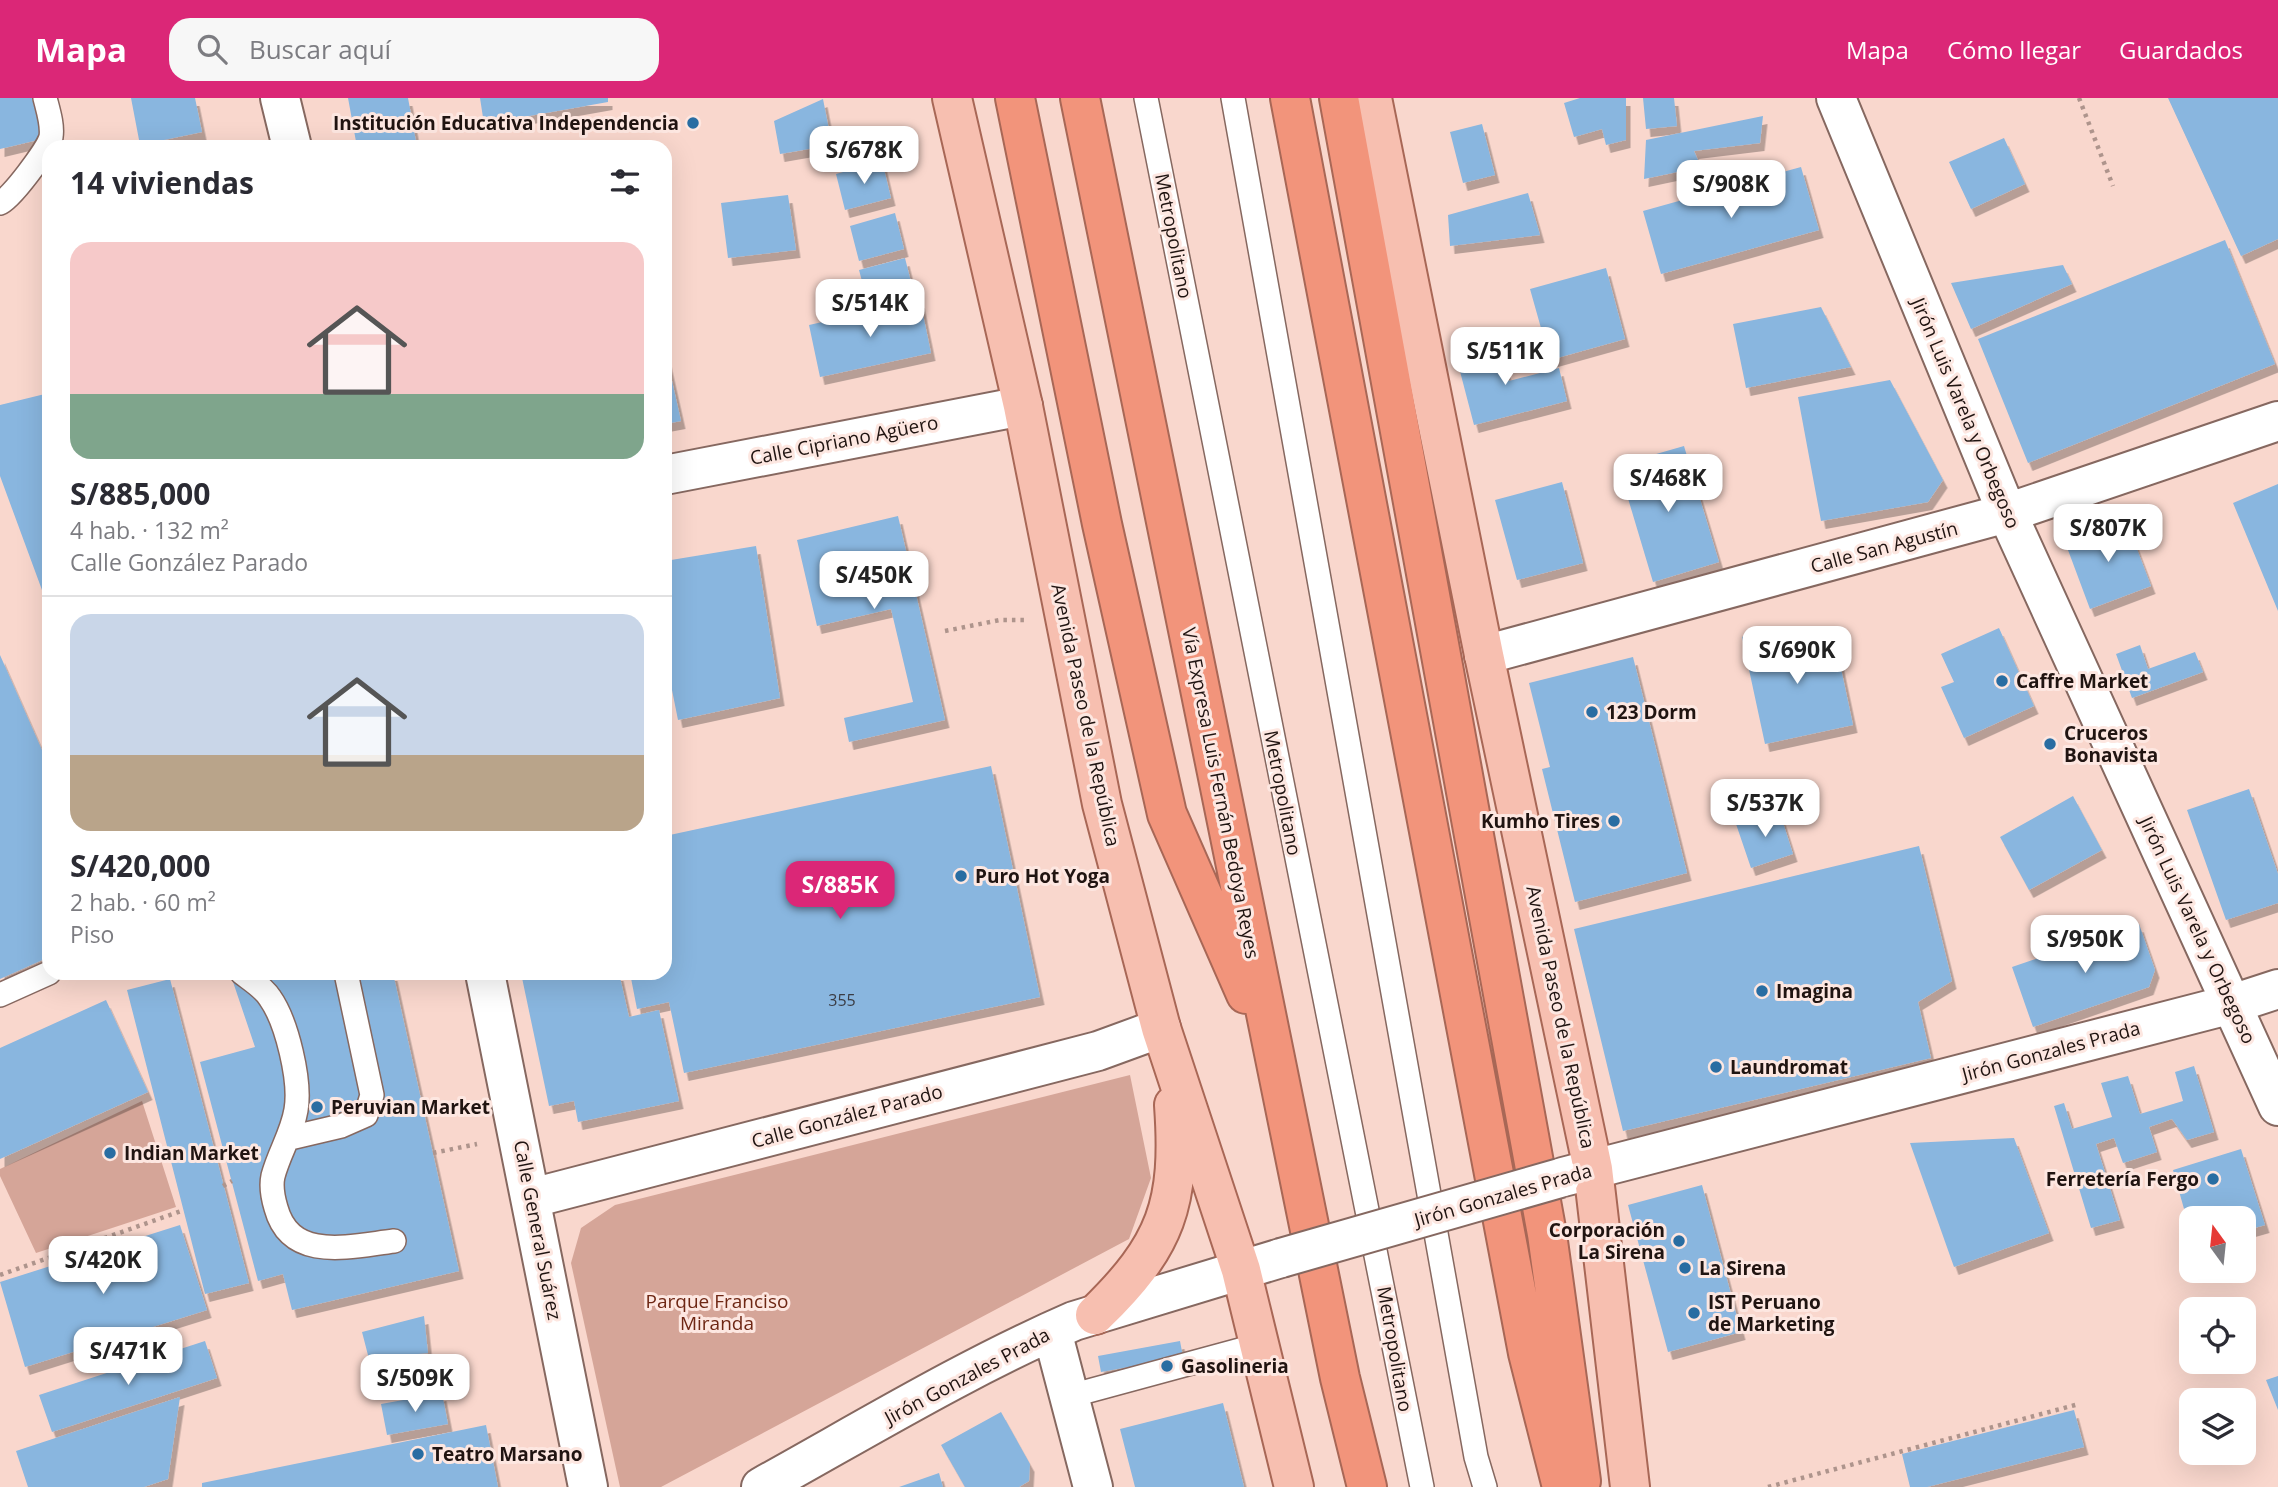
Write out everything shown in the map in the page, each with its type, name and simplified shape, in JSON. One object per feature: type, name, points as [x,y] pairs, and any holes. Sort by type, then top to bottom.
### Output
[{"type":"highway","points":[[1015,98],[1102,524],[1167,814],[1276,1063]]},
{"type":"highway","name":"Vía Expresa Luis Fernán Bedoya Reyes","points":[[1080,98],[1340,1378],[1367,1487]]},
{"type":"highway","points":[[1290,98],[1528,1353],[1562,1487]]},
{"type":"highway","points":[[1339,98],[1547,1234],[1581,1487]]},
{"type":"main road","name":"Avenida Paseo de la República","points":[[952,98],[1023,406],[1102,804],[1166,1043],[1241,1270],[1294,1487]]},
{"type":"main road","name":"Avenida Paseo de la República","points":[[1372,98],[1484,655],[1630,1487]]},
{"type":"main road","points":[[1095,1315],[1143,1261],[1168,1216],[1177,1162],[1166,1043]]},
{"type":"street","points":[[279,98],[290,140]]},
{"type":"street","name":"Jirón Luis Varela y Orbegoso","points":[[1836,98],[2007,513],[2278,1106]]},
{"type":"street","name":"Calle Cipriano Agüero","points":[[672,474],[1023,406]]},
{"type":"street","name":"Calle San Agustín","points":[[1484,655],[2007,513],[2278,421]]},
{"type":"street","name":"Calle General Suárez","points":[[486,980],[588,1487]]},
{"type":"street","name":"Jirón Gonzales Prada","points":[[761,1487],[996,1357],[1095,1315],[1281,1258],[1577,1174],[2232,1004],[2278,989]]},
{"type":"street","name":"Calle González Parado","points":[[532,1198],[1098,1051],[1166,1043]]},
{"type":"street","points":[[1052,1331],[1093,1487]]},
{"type":"lane","points":[[45,98],[50,140]]},
{"type":"lane","name":"Metropolitano","points":[[1146,98],[1422,1487]]},
{"type":"lane","points":[[1233,98],[1476,1457],[1485,1487]]},
{"type":"lane","points":[[0,203],[7,201],[29,168],[42,156]]},
{"type":"lane","points":[[0,995],[42,976]]},
{"type":"lane","points":[[251,980],[270,996],[290,1039],[297,1107],[290,1138],[273,1177],[273,1199],[280,1224],[303,1243],[331,1249],[394,1241]]},
{"type":"lane","points":[[290,1138],[349,1124],[366,1115],[372,1095],[347,980]]},
{"type":"lane","points":[[1070,1396],[1258,1345]]},
{"type":"path","points":[[2079,98],[2113,186]]},
{"type":"path","points":[[945,631],[1000,620],[1066,620]]},
{"type":"path","points":[[223,1186],[232,1181]]},
{"type":"path","points":[[0,1275],[184,1210]]},
{"type":"path","points":[[1768,1487],[2079,1404]]},
{"type":"green space","name":"Parque Franciso Miranda","points":[[1130,1075],[1151,1178],[1129,1239],[661,1487],[620,1487],[571,1263],[581,1228],[615,1205]]},
{"type":"green space","points":[[142,1101],[176,1207],[36,1253],[0,1176],[0,1169]]},
{"type":"building","points":[[0,98],[32,98],[42,139],[0,149]]},
{"type":"building","points":[[131,98],[195,98],[202,132],[164,140],[139,140]]},
{"type":"building","points":[[348,98],[408,98],[416,140],[356,140]]},
{"type":"building","points":[[480,98],[608,98],[608,102],[484,124]]},
{"type":"building","points":[[1580,98],[1626,98],[1626,140],[1606,145],[1602,129],[1574,137],[1564,103]]},
{"type":"building","points":[[1643,98],[1674,98],[1677,126],[1646,129]]},
{"type":"building","points":[[2168,98],[2278,98],[2278,239],[2241,256]]},
{"type":"building","points":[[823,99],[832,145],[780,154],[774,121]]},
{"type":"building","points":[[1763,116],[1760,143],[1694,151],[1701,167],[1644,179],[1646,140]]},
{"type":"building","points":[[1482,124],[1495,175],[1463,183],[1450,132]]},
{"type":"building","points":[[2004,138],[2025,184],[1971,209],[1949,162]]},
{"type":"building","points":[[882,161],[891,198],[845,210],[836,174]]},
{"type":"building","points":[[1801,167],[1819,230],[1661,274],[1643,211]]},
{"type":"building","points":[[1528,193],[1540,235],[1450,246],[1448,215]]},
{"type":"building","points":[[788,195],[796,250],[728,258],[721,203]]},
{"type":"building","points":[[895,213],[904,249],[859,261],[850,226]]},
{"type":"building","points":[[2225,240],[2275,364],[2028,463],[1978,339]]},
{"type":"building","points":[[905,258],[914,294],[869,307],[859,270]]},
{"type":"building","points":[[2063,265],[2072,284],[1971,329],[1951,283]]},
{"type":"building","points":[[1606,268],[1625,339],[1550,360],[1530,289]]},
{"type":"building","points":[[920,300],[931,353],[820,377],[809,325]]},
{"type":"building","points":[[1821,307],[1851,367],[1746,388],[1733,324]]},
{"type":"building","points":[[1499,344],[1509,381],[1559,368],[1567,401],[1474,425],[1456,356]]},
{"type":"building","points":[[1890,380],[1943,480],[1928,502],[1821,521],[1798,397]]},
{"type":"building","points":[[672,381],[681,421],[672,423]]},
{"type":"building","points":[[42,395],[42,590],[0,476],[0,405]]},
{"type":"building","points":[[1684,446],[1719,562],[1653,582],[1618,465]]},
{"type":"building","points":[[1562,482],[1583,563],[1517,580],[1495,500]]},
{"type":"building","points":[[2278,484],[2278,611],[2233,503]]},
{"type":"building","points":[[898,516],[945,720],[849,742],[844,718],[913,702],[891,609],[817,626],[797,540]]},
{"type":"building","points":[[2126,520],[2151,586],[2090,609],[2065,542]]},
{"type":"building","points":[[756,546],[780,698],[678,720],[672,690],[672,560]]},
{"type":"building","points":[[1759,627],[1764,646],[1833,631],[1853,725],[1765,744],[1742,637]]},
{"type":"building","points":[[1999,628],[2034,706],[1964,738],[1941,687],[1954,682],[1941,654]]},
{"type":"building","points":[[2140,645],[2148,669],[2195,652],[2203,672],[2132,698],[2116,654]]},
{"type":"building","points":[[0,655],[42,750],[42,960],[0,979]]},
{"type":"building","name":"Kumho Tires","points":[[1633,657],[1687,873],[1575,902],[1542,769],[1550,767],[1529,683]]},
{"type":"building","points":[[991,766],[1040,997],[684,1073],[669,1002],[637,1009],[631,980],[672,980],[672,834]]},
{"type":"building","points":[[2249,789],[2278,874],[2278,903],[2226,920],[2187,810]]},
{"type":"building","points":[[2073,796],[2102,850],[2029,890],[2000,837]]},
{"type":"building","points":[[1779,810],[1793,854],[1751,868],[1736,824]]},
{"type":"building","name":"Imagina","points":[[1919,846],[1952,981],[1918,1002],[1931,1058],[1623,1131],[1574,929]]},
{"type":"building","points":[[2139,924],[2155,970],[2149,987],[2033,1027],[2012,967]]},
{"type":"building","points":[[170,980],[249,1283],[205,1294],[127,990]]},
{"type":"building","name":"Peruvian Market","points":[[232,980],[395,980],[459,1271],[292,1310],[283,1274],[258,1281],[200,1062],[255,1047]]},
{"type":"building","points":[[522,980],[621,980],[629,1017],[659,1010],[679,1101],[578,1122],[574,1101],[549,1106]]},
{"type":"building","points":[[106,1000],[148,1092],[0,1159],[0,1048]]},
{"type":"building","points":[[2194,1066],[2214,1132],[2187,1140],[2172,1119],[2149,1127],[2157,1152],[2123,1163],[2114,1138],[2096,1144],[2120,1220],[2091,1228],[2054,1106],[2064,1103],[2072,1129],[2112,1117],[2101,1083],[2128,1076],[2140,1114],[2183,1101],[2175,1072]]},
{"type":"building","points":[[2014,1138],[2049,1233],[1954,1267],[1910,1143]]},
{"type":"building","name":"Ferretería Fergo","points":[[2241,1149],[2265,1225],[2256,1228],[2256,1206],[2183,1206],[2173,1170]]},
{"type":"building","name":"La Sirena","points":[[1702,1185],[1741,1332],[1668,1352],[1628,1205]]},
{"type":"building","points":[[180,1225],[207,1310],[25,1367],[0,1282]]},
{"type":"building","points":[[424,1316],[428,1353],[369,1359],[362,1332]]},
{"type":"building","points":[[205,1341],[217,1378],[52,1432],[39,1395]]},
{"type":"building","points":[[1180,1341],[1183,1357],[1101,1372],[1098,1356]]},
{"type":"building","points":[[2278,1376],[2278,1410],[2266,1380]]},
{"type":"building","points":[[442,1393],[448,1424],[387,1435],[381,1404]]},
{"type":"building","points":[[180,1397],[168,1479],[144,1487],[28,1487],[16,1451]]},
{"type":"building","points":[[1223,1403],[1244,1487],[1135,1487],[1120,1429]]},
{"type":"building","points":[[2074,1410],[2084,1447],[1927,1487],[1910,1487],[1902,1454]]},
{"type":"building","points":[[1001,1412],[1030,1464],[1029,1481],[1019,1487],[965,1487],[941,1445]]},
{"type":"building","name":"Teatro Marsano","points":[[486,1425],[498,1487],[202,1487],[202,1483]]},
{"type":"building","points":[[939,1473],[943,1487],[899,1487]]},
{"type":"place","name":"Institución Educativa Independencia","points":[[693,123]]},
{"type":"place","name":"Caffre Market","points":[[2002,681]]},
{"type":"place","name":"123 Dorm","points":[[1592,712]]},
{"type":"place","name":"Cruceros Bonavista","points":[[2050,744]]},
{"type":"place","name":"Kumho Tires","points":[[1614,821]]},
{"type":"place","name":"Puro Hot Yoga","points":[[961,876]]},
{"type":"place","name":"Imagina","points":[[1762,991]]},
{"type":"place","name":"Laundromat","points":[[1716,1067]]},
{"type":"place","name":"Peruvian Market","points":[[317,1107]]},
{"type":"place","name":"Indian Market","points":[[110,1153]]},
{"type":"place","name":"Ferretería Fergo","points":[[2213,1179]]},
{"type":"place","name":"Corporación La Sirena","points":[[1679,1241]]},
{"type":"place","name":"La Sirena","points":[[1685,1268]]},
{"type":"place","name":"IST Peruano de Marketing","points":[[1694,1313]]},
{"type":"place","name":"Gasolineria","points":[[1167,1366]]},
{"type":"place","name":"Teatro Marsano","points":[[418,1454]]}]
